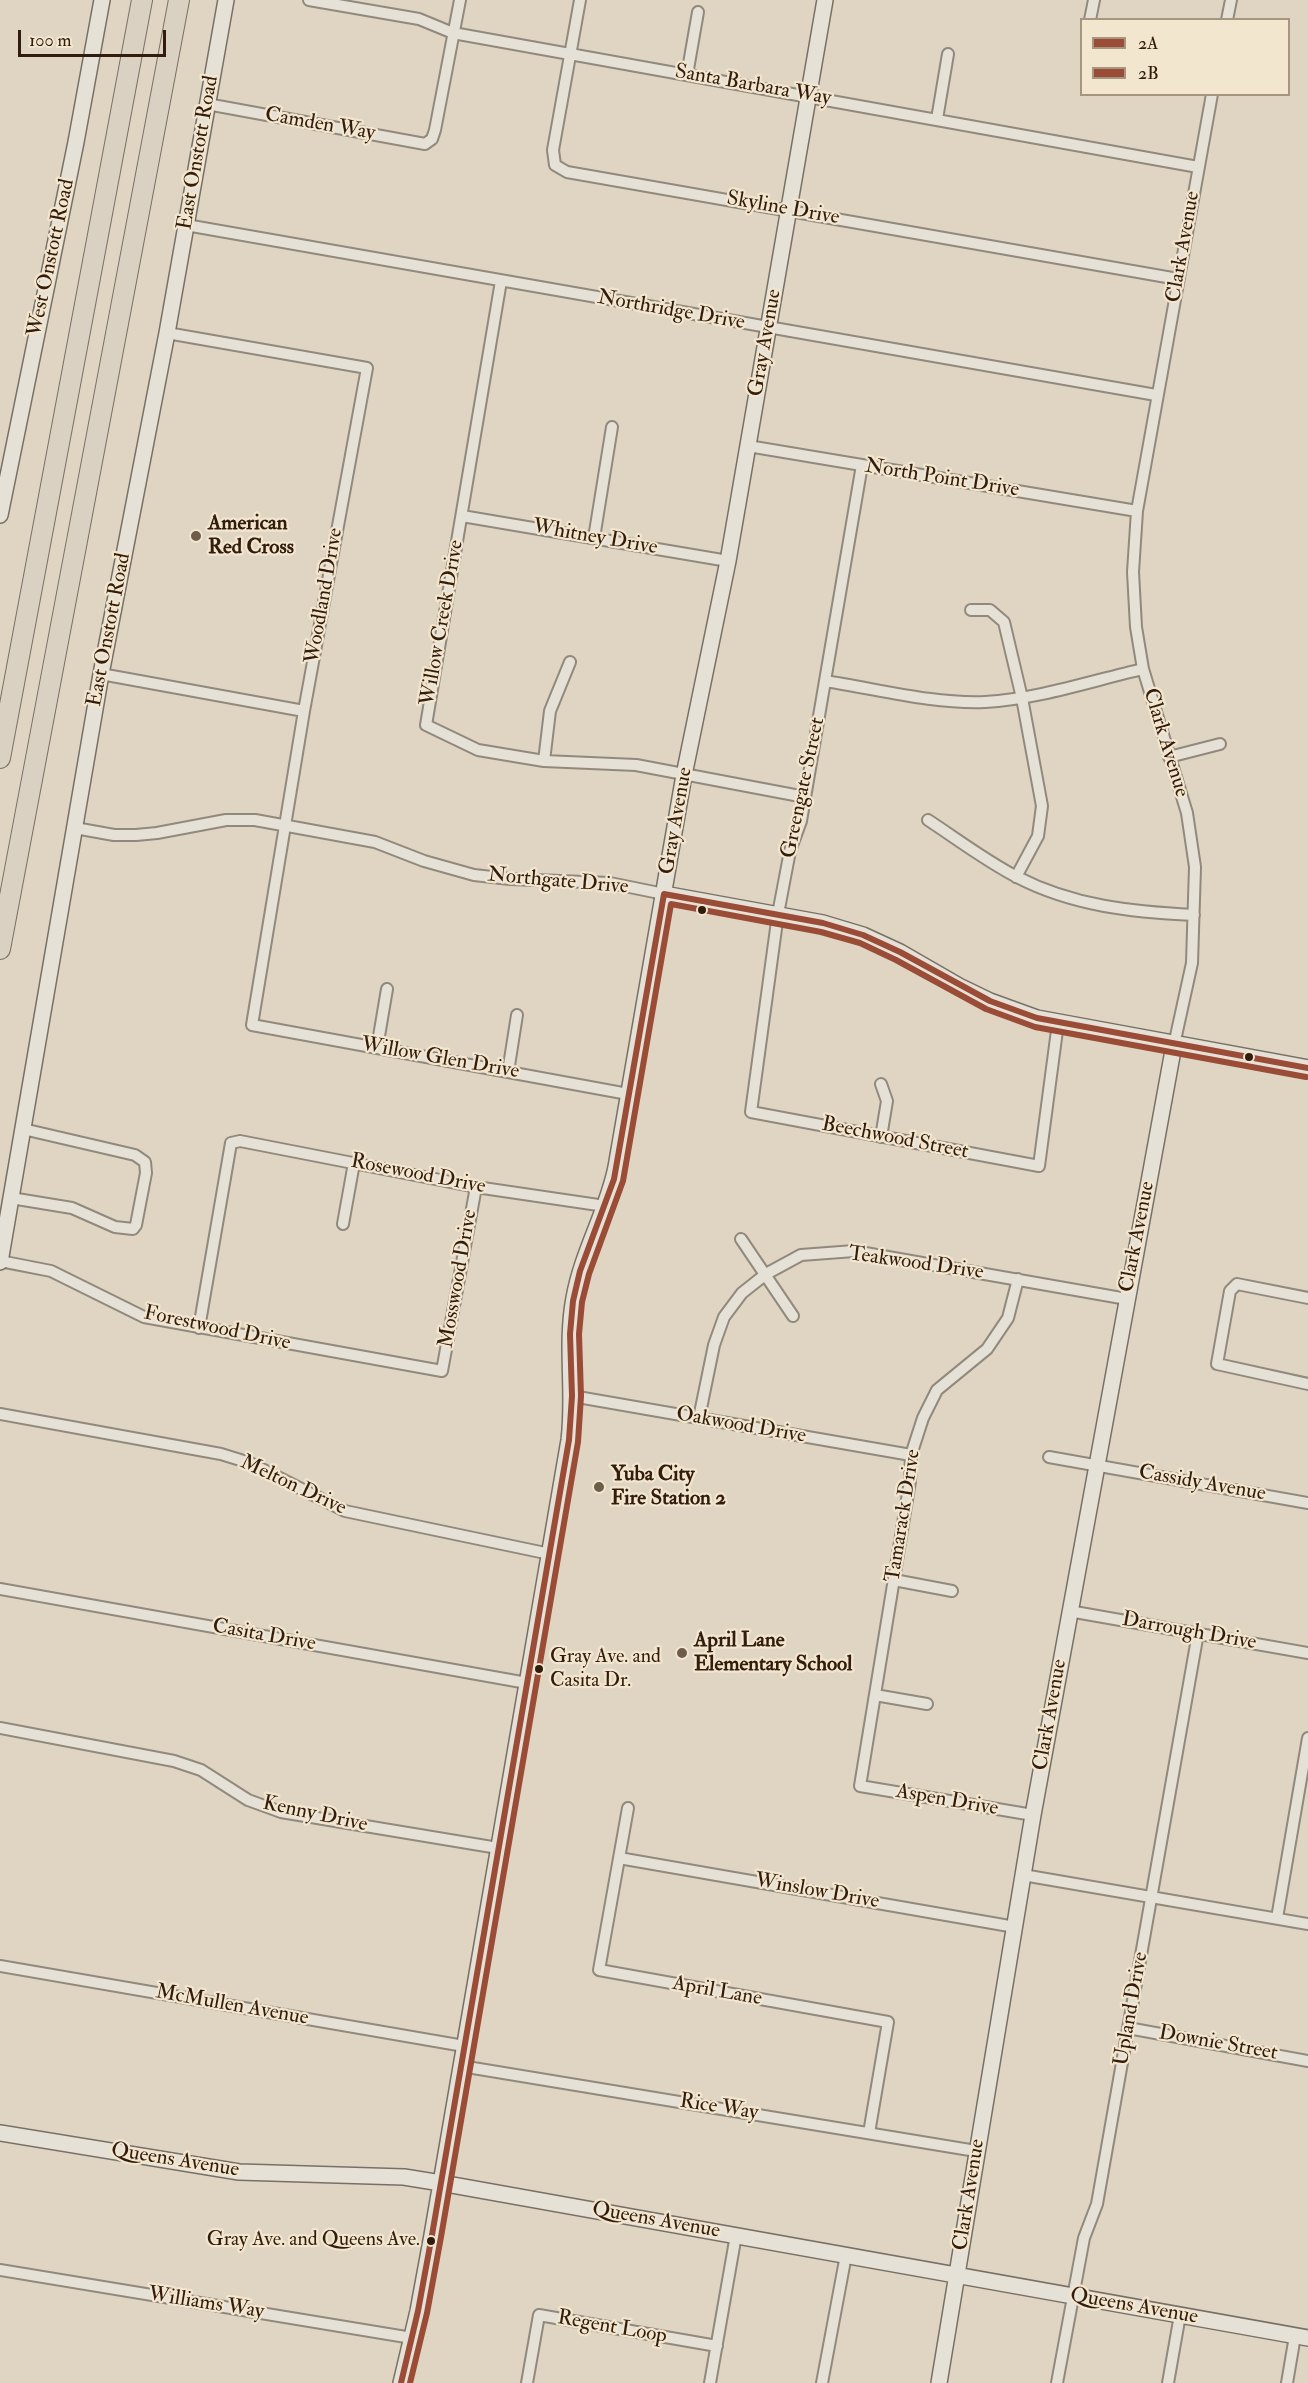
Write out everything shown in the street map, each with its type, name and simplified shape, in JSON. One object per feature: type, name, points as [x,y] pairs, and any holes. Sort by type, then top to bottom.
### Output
[{"type":"highway","points":[[0,758],[142,0]]},
{"type":"highway","points":[[0,950],[179,0]]},
{"type":"street","name":"West Onstott Road","points":[[0,515],[2,496],[76,142],[102,0]]},
{"type":"street","name":"East Onstott Road","points":[[0,1261],[101,674],[167,333],[226,0]]},
{"type":"street","name":"Santa Barbara Way","points":[[314,0],[419,19],[453,33],[1198,166]]},
{"type":"street","points":[[453,33],[460,0]]},
{"type":"street","name":"Skyline Drive","points":[[580,0],[553,150],[555,165],[567,172],[1178,279]]},
{"type":"street","name":"Gray Avenue","points":[[402,2383],[441,2182],[569,1440],[572,1396],[569,1350],[573,1301],[582,1264],[614,1179],[684,775],[728,561],[825,0]]},
{"type":"street","points":[[1090,18],[1094,0]]},
{"type":"street","points":[[1227,18],[1231,0]]},
{"type":"street","points":[[687,75],[698,12]]},
{"type":"street","name":"Camden Way","points":[[207,104],[425,144],[432,139],[453,33]]},
{"type":"street","points":[[937,119],[948,54]]},
{"type":"street","name":"Clark Avenue","points":[[939,2383],[958,2276],[976,2151],[1069,1611],[1174,1045],[1192,963],[1195,867],[1187,813],[1168,757],[1143,669],[1136,627],[1133,572],[1137,511],[1156,395],[1212,96]]},
{"type":"street","name":"Northridge Drive","points":[[186,225],[1156,395]]},
{"type":"street","name":"Willow Creek Drive","points":[[501,281],[426,725],[478,750],[544,761],[636,765],[805,797]]},
{"type":"street","name":"Woodland Drive","points":[[167,333],[367,368],[304,711],[252,1025]]},
{"type":"street","points":[[594,538],[612,427]]},
{"type":"street","name":"North Point Drive","points":[[748,446],[1137,511]]},
{"type":"street","name":"Greengate Street","points":[[751,1112],[778,914],[790,851],[801,821],[862,465]]},
{"type":"street","name":"Whitney Drive","points":[[462,516],[728,561]]},
{"type":"street","points":[[971,610],[990,610],[1004,622],[1022,698],[1042,806],[1038,836],[1016,877]]},
{"type":"street","points":[[544,761],[550,711],[570,662]]},
{"type":"street","points":[[825,681],[939,700],[986,702],[1022,698],[1143,669]]},
{"type":"street","points":[[101,674],[304,711]]},
{"type":"street","points":[[1168,757],[1220,744]]},
{"type":"street","name":"Northgate Drive","points":[[75,828],[136,835],[226,820],[255,820],[375,842],[424,861],[474,875],[510,879],[610,883],[778,914],[823,923],[863,935],[900,951],[959,986],[1022,1013],[1058,1023],[1308,1068]]},
{"type":"street","points":[[928,820],[1016,877],[1064,897],[1129,911],[1194,915]]},
{"type":"street","points":[[377,1048],[387,989]]},
{"type":"street","points":[[508,1072],[517,1015]]},
{"type":"street","name":"Beechwood Street","points":[[751,1112],[1039,1166],[1058,1023]]},
{"type":"street","name":"Willow Glen Drive","points":[[252,1025],[628,1094]]},
{"type":"street","points":[[881,1084],[887,1101],[881,1137]]},
{"type":"street","points":[[11,1198],[72,1208],[115,1227],[133,1229],[136,1226],[146,1173],[145,1162],[135,1155],[23,1129]]},
{"type":"street","name":"Rosewood Drive","points":[[199,1328],[231,1143],[240,1141],[476,1187],[605,1206]]},
{"type":"street","points":[[343,1224],[354,1163]]},
{"type":"street","name":"Mosswood Drive","points":[[442,1371],[476,1187]]},
{"type":"street","points":[[741,1239],[793,1316]]},
{"type":"street","name":"Teakwood Drive","points":[[699,1418],[714,1345],[724,1317],[742,1293],[766,1274],[801,1255],[854,1251],[1127,1299]]},
{"type":"street","name":"Forestwood Drive","points":[[0,1261],[51,1271],[144,1317],[442,1371]]},
{"type":"street","name":"Tamarack Drive","points":[[860,1786],[910,1481],[910,1455],[937,1390],[987,1349],[1008,1318],[1018,1279]]},
{"type":"street","points":[[1308,1298],[1237,1284],[1230,1292],[1217,1364],[1308,1384]]},
{"type":"street","name":"Oakwood Drive","points":[[572,1396],[910,1455]]},
{"type":"street","name":"Melton Drive","points":[[0,1414],[221,1454],[250,1463],[345,1511],[550,1554]]},
{"type":"street","name":"Cassidy Avenue","points":[[1049,1456],[1308,1503]]},
{"type":"street","points":[[894,1580],[952,1591]]},
{"type":"street","name":"Casita Drive","points":[[0,1589],[527,1683]]},
{"type":"street","name":"Darrough Drive","points":[[1069,1611],[1308,1653]]},
{"type":"street","name":"Upland Drive","points":[[1057,2383],[1084,2238],[1097,2204],[1198,1634]]},
{"type":"street","points":[[875,1695],[927,1704]]},
{"type":"street","name":"Kenny Drive","points":[[0,1728],[174,1761],[201,1770],[248,1800],[281,1812],[498,1848]]},
{"type":"street","points":[[1277,1918],[1308,1738]]},
{"type":"street","name":"Aspen Drive","points":[[860,1786],[1033,1815]]},
{"type":"street","name":"April Lane","points":[[628,1808],[599,1970],[888,2022],[869,2133]]},
{"type":"street","name":"Winslow Drive","points":[[619,1858],[1015,1927]]},
{"type":"street","points":[[1023,1875],[1308,1924]]},
{"type":"street","name":"McMullen Avenue","points":[[0,1966],[464,2046]]},
{"type":"street","name":"Downie Street","points":[[1128,2028],[1308,2061]]},
{"type":"street","name":"Rice Way","points":[[461,2066],[976,2151]]},
{"type":"street","name":"Queens Avenue","points":[[0,2133],[239,2172],[405,2177],[441,2182],[1301,2337]]},
{"type":"street","points":[[710,2383],[736,2235]]},
{"type":"street","points":[[822,2383],[846,2255]]},
{"type":"street","name":"Williams Way","points":[[0,2270],[412,2338]]},
{"type":"street","name":"Regent Loop","points":[[527,2383],[539,2315],[717,2346]]},
{"type":"street","points":[[1168,2383],[1180,2315]]},
{"type":"street","points":[[1287,2383],[1301,2337]]},
{"type":"transit line","name":"2A","points":[[401,2383],[418,2311],[432,2235],[569,1440],[572,1396],[570,1334],[573,1301],[580,1271],[614,1179],[664,894],[823,923],[863,935],[900,952],[990,1001],[1037,1018],[1308,1068]]},
{"type":"transit line","name":"2B","points":[[410,2383],[427,2313],[441,2237],[578,1442],[581,1396],[579,1334],[582,1302],[589,1274],[623,1181],[671,904],[821,932],[860,943],[986,1009],[1035,1027],[1306,1077]]},
{"type":"place","name":"American Red Cross","points":[[196,536]]},
{"type":"place","name":"Yuba City Fire Station 2","points":[[599,1487]]},
{"type":"place","name":"April Lane Elementary School","points":[[682,1653]]},
{"type":"place","name":"Gray Ave. and Casita Dr.","points":[[539,1669]]},
{"type":"place","name":"Gray Ave. and Queens Ave.","points":[[431,2241]]}]
